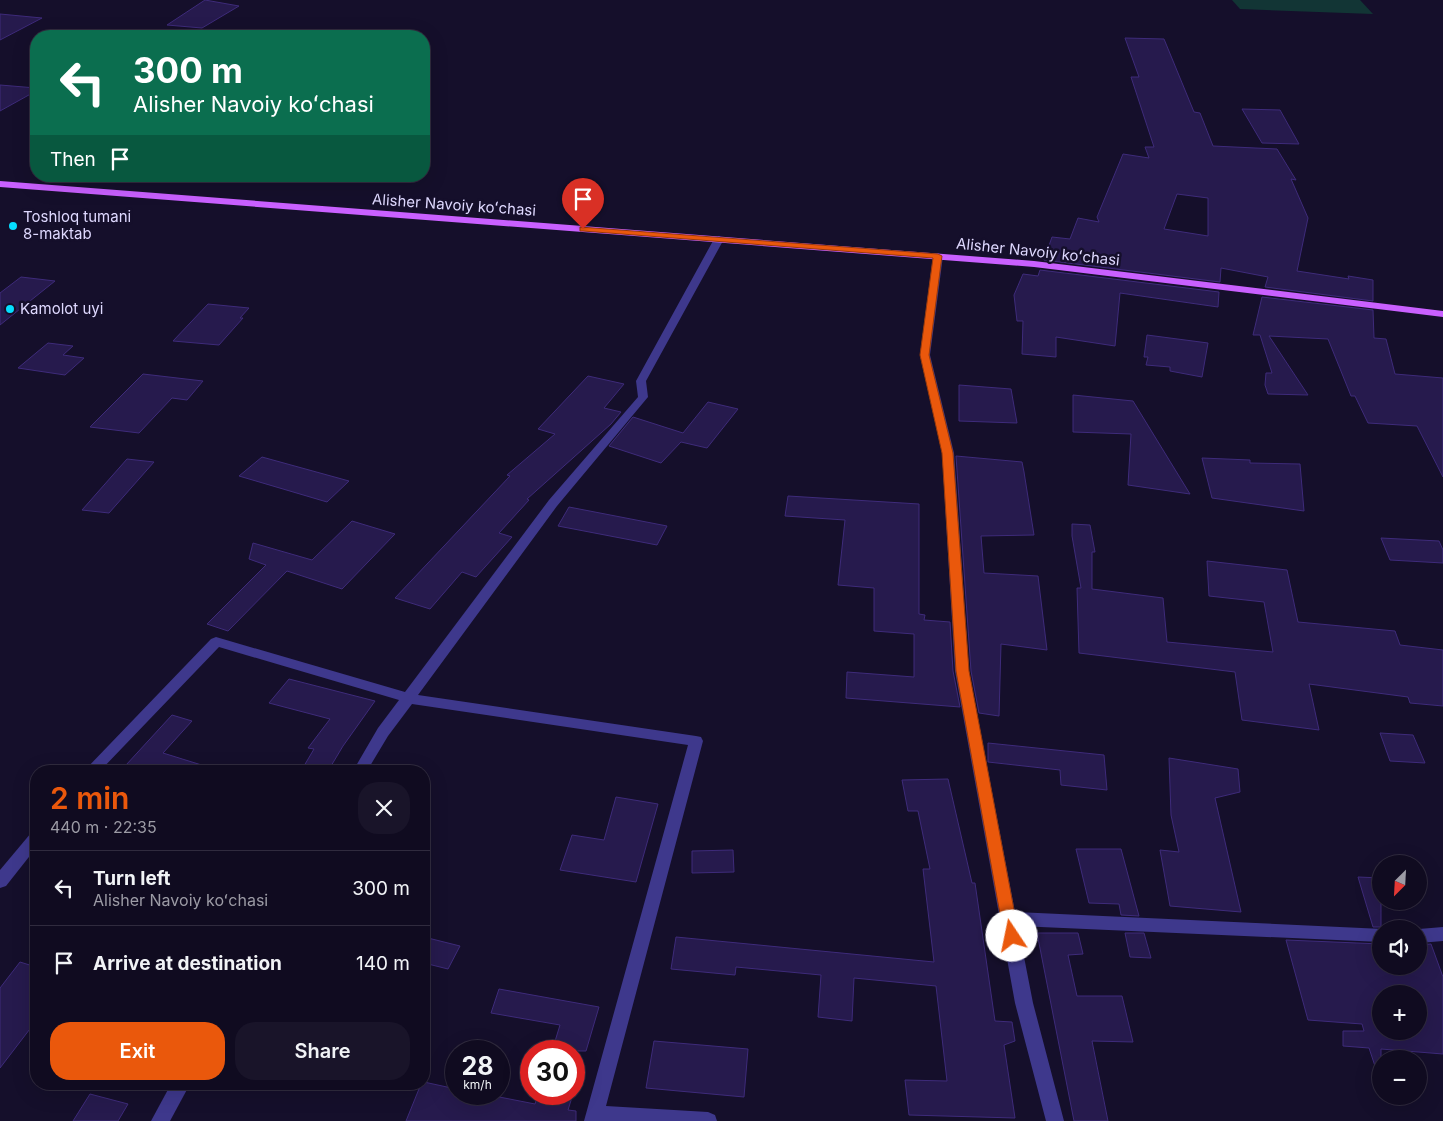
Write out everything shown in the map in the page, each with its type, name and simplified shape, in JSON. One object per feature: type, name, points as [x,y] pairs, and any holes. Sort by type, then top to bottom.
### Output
[{"type":"main road","name":"Alisher Navoiy koʻchasi","points":[[0,184],[1034,264],[1443,314]]},
{"type":"street","points":[[364,765],[383,732],[553,504],[643,397],[641,381],[719,239]]},
{"type":"street","points":[[938,256],[925,355],[948,453],[962,671],[1024,1003],[1055,1121]]},
{"type":"street","points":[[97,765],[216,642],[408,698],[696,741],[594,1118],[708,1121]]},
{"type":"street","points":[[0,882],[30,844]]},
{"type":"street","points":[[1009,920],[1372,935]]},
{"type":"street","points":[[1427,935],[1443,934]]},
{"type":"street","points":[[160,1121],[178,1090]]},
{"type":"green space","points":[[1232,0],[1360,0],[1373,14],[1240,9]]},
{"type":"building","points":[[205,0],[239,6],[202,28],[167,25]]},
{"type":"building","points":[[0,14],[42,18],[0,40]]},
{"type":"building","points":[[1125,38],[1164,39],[1194,112],[1200,113],[1213,146],[1277,149],[1296,180],[1291,179],[1308,218],[1297,271],[1349,279],[1348,276],[1373,280],[1373,301],[1265,287],[1268,277],[1221,268],[1220,282],[1044,260],[1052,237],[1070,239],[1078,218],[1099,222],[1097,217],[1123,154],[1149,158],[1145,147],[1154,147],[1131,77],[1139,77]],"holes":[[[1177,194],[1208,198],[1208,236],[1164,229]]]},
{"type":"building","points":[[0,85],[30,88],[30,94],[0,111]]},
{"type":"building","points":[[1242,109],[1280,110],[1299,144],[1262,143]]},
{"type":"building","points":[[1040,270],[1219,292],[1218,307],[1120,293],[1115,346],[1056,337],[1056,357],[1022,354],[1023,321],[1017,321],[1014,295],[1023,274],[1038,276]]},
{"type":"building","name":"Kamolot uyi","points":[[21,277],[55,281],[0,325],[0,293]]},
{"type":"building","points":[[1262,297],[1373,310],[1374,338],[1386,339],[1395,374],[1443,378],[1443,477],[1417,426],[1368,423],[1355,396],[1351,396],[1328,339],[1269,336],[1308,395],[1268,394],[1265,385],[1266,373],[1272,373],[1260,335],[1253,335]]},
{"type":"building","points":[[208,304],[249,308],[240,318],[243,318],[219,345],[173,341]]},
{"type":"building","points":[[1147,335],[1208,343],[1202,377],[1170,371],[1170,367],[1146,365],[1148,357],[1144,357]]},
{"type":"building","points":[[48,343],[73,346],[63,355],[84,358],[65,375],[18,368]]},
{"type":"building","points":[[143,374],[203,381],[187,400],[172,398],[139,433],[90,427]]},
{"type":"building","points":[[588,376],[624,384],[604,408],[621,412],[611,424],[527,499],[529,500],[499,533],[512,537],[476,577],[462,572],[430,609],[395,598],[510,476],[507,475],[555,434],[538,429]]},
{"type":"building","points":[[959,385],[1011,389],[1017,423],[959,421]]},
{"type":"building","points":[[1073,395],[1133,401],[1190,494],[1128,485],[1131,434],[1073,432]]},
{"type":"building","points":[[708,402],[738,409],[707,448],[681,442],[661,463],[609,446],[633,417],[683,433]]},
{"type":"building","points":[[956,456],[1022,462],[1024,472],[1034,535],[981,536],[984,573],[1038,576],[1047,650],[1001,644],[999,716],[979,713],[971,671]]},
{"type":"building","points":[[262,457],[349,481],[327,502],[239,476]]},
{"type":"building","points":[[1202,458],[1250,460],[1250,463],[1300,464],[1304,511],[1212,498]]},
{"type":"building","points":[[127,459],[154,462],[109,513],[82,510]]},
{"type":"building","points":[[788,496],[919,504],[919,614],[925,615],[924,620],[950,622],[953,671],[960,707],[846,698],[847,672],[914,677],[914,634],[874,631],[874,588],[838,585],[845,520],[785,516]]},
{"type":"building","points":[[569,507],[667,526],[657,545],[558,526]]},
{"type":"building","points":[[352,521],[395,534],[342,589],[287,571],[228,631],[207,624],[266,565],[249,559],[253,543],[312,560]]},
{"type":"building","points":[[1072,524],[1090,525],[1095,552],[1092,552],[1092,589],[1163,598],[1167,642],[1273,652],[1264,602],[1209,596],[1207,561],[1287,570],[1298,622],[1395,631],[1400,645],[1443,650],[1443,706],[1410,703],[1408,697],[1309,684],[1319,730],[1242,720],[1235,672],[1079,653],[1077,588],[1081,588],[1072,536]]},
{"type":"building","points":[[1381,538],[1439,541],[1443,550],[1443,563],[1390,560]]},
{"type":"building","points":[[289,679],[375,701],[332,765],[305,765],[314,749],[308,748],[330,719],[269,703]]},
{"type":"building","points":[[172,715],[192,721],[163,753],[202,765],[126,765]]},
{"type":"building","points":[[1380,733],[1413,735],[1425,763],[1390,761]]},
{"type":"building","points":[[988,743],[1104,755],[1107,790],[1061,785],[1060,770],[988,762]]},
{"type":"building","points":[[1169,758],[1238,769],[1240,792],[1215,798],[1241,912],[1170,906],[1160,850],[1179,852],[1171,815]]},
{"type":"building","points":[[948,779],[972,883],[975,883],[995,1021],[1012,1022],[1015,1041],[1004,1045],[1015,1118],[909,1115],[905,1080],[947,1081],[936,986],[854,978],[852,1021],[818,1017],[821,975],[736,967],[735,975],[671,969],[676,937],[934,962],[923,869],[930,869],[918,811],[908,811],[902,780]]},
{"type":"building","points":[[616,797],[658,804],[636,882],[560,870],[572,835],[604,840]]},
{"type":"building","points":[[1076,849],[1121,849],[1139,916],[1121,915],[1119,904],[1089,903]]},
{"type":"building","points":[[733,850],[734,872],[692,873],[692,851]]},
{"type":"building","points":[[1358,877],[1372,878],[1372,910],[1381,910],[1381,920],[1372,920],[1372,924]]},
{"type":"building","points":[[1037,933],[1078,933],[1083,954],[1068,955],[1077,996],[1122,996],[1133,1042],[1092,1041],[1108,1121],[1074,1121]]},
{"type":"building","points":[[1125,933],[1144,933],[1151,958],[1130,957]]},
{"type":"building","points":[[430,938],[460,946],[448,969],[430,964]]},
{"type":"building","points":[[1286,940],[1372,944],[1372,975],[1427,975],[1427,944],[1431,944],[1443,977],[1443,1054],[1427,1053],[1427,1050],[1381,1049],[1372,1050],[1372,1057],[1369,1048],[1343,1046],[1343,1031],[1364,1031],[1362,1024],[1308,1020]]},
{"type":"building","points":[[20,962],[30,965],[30,1029],[0,1068],[0,988]]},
{"type":"building","points":[[499,989],[599,1007],[586,1051],[585,1040],[555,1040],[560,1025],[491,1013]]},
{"type":"building","points":[[654,1041],[748,1049],[744,1097],[646,1088]]},
{"type":"building","points":[[430,1083],[445,1087],[445,1105],[510,1105],[510,1099],[520,1101],[520,1105],[570,1105],[568,1110],[576,1111],[576,1121],[406,1121],[419,1090],[430,1090]]},
{"type":"building","points":[[90,1094],[128,1104],[118,1121],[73,1121]]},
{"type":"place","name":"Toshloq tumani 8-maktab","points":[[13,226]]},
{"type":"place","name":"Kamolot uyi","points":[[10,309]]},
{"type":"route","points":[[583,229],[938,256],[934,274],[925,355],[948,453],[962,671],[1012,936]]}]
